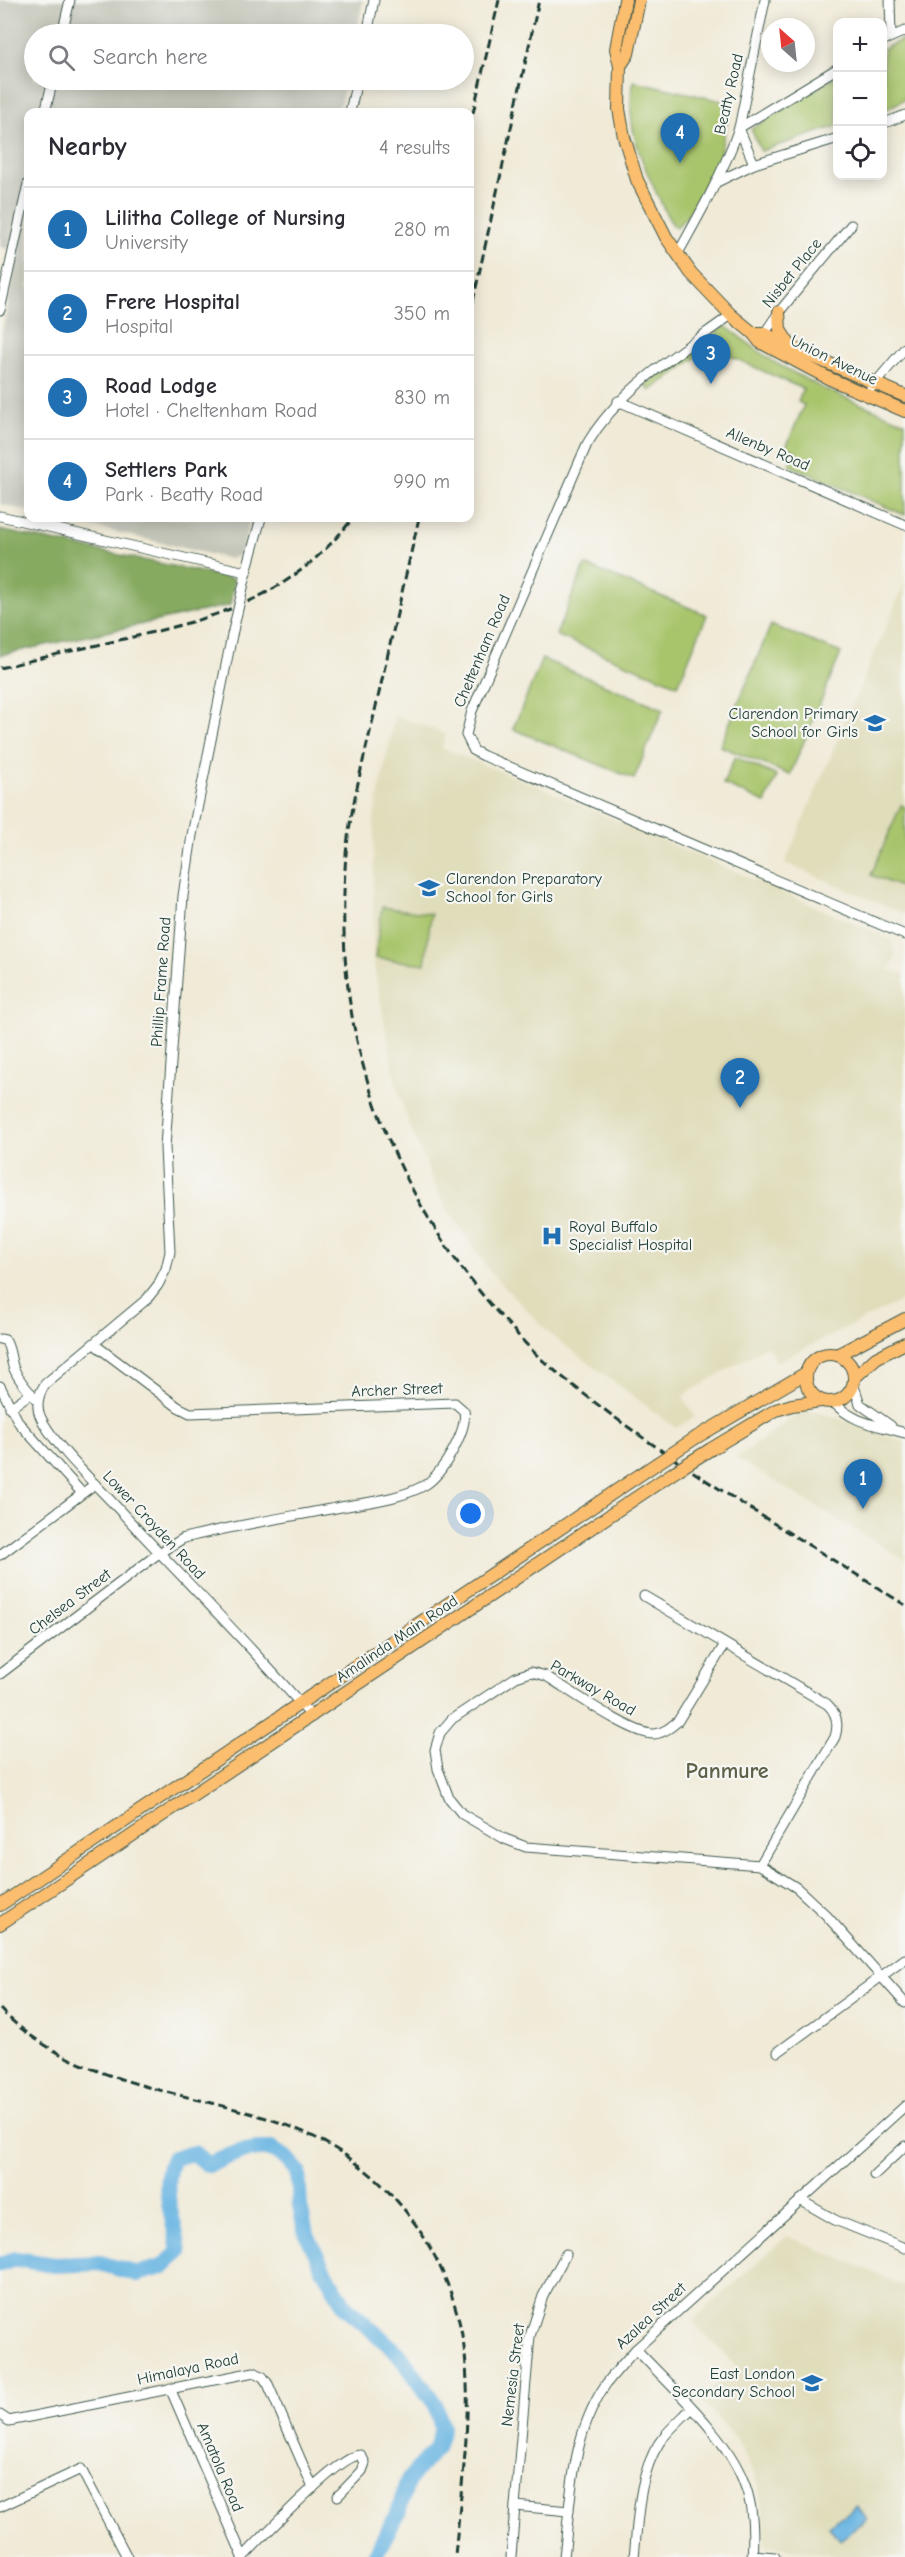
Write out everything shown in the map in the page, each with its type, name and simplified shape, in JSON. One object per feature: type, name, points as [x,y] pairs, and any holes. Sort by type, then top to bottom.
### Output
[{"type":"main road","name":"Union Avenue","points":[[625,0],[616,49],[620,66],[619,109],[632,164],[652,212],[677,255],[731,315],[759,336],[866,395],[905,411]]},
{"type":"main road","name":"Union Avenue","points":[[620,66],[628,54],[639,0]]},
{"type":"main road","points":[[779,312],[780,330],[790,346]]},
{"type":"main road","name":"Union Avenue","points":[[759,336],[790,346],[905,396]]},
{"type":"main road","name":"Amalinda Main Road","points":[[0,1905],[656,1464],[806,1372],[814,1359],[821,1355],[837,1355],[905,1319]]},
{"type":"main road","points":[[806,1372],[810,1392],[827,1402],[846,1396],[867,1364],[905,1343]]},
{"type":"main road","points":[[837,1355],[849,1364],[854,1381]]},
{"type":"main road","name":"Amalinda Main Road","points":[[0,1924],[676,1471],[776,1410],[792,1405],[827,1402]]},
{"type":"street","points":[[64,24],[70,0]]},
{"type":"street","points":[[369,24],[374,0]]},
{"type":"street","name":"Beatty Road","points":[[677,255],[717,182],[739,128],[765,0]]},
{"type":"street","points":[[890,0],[887,38],[905,31]]},
{"type":"street","points":[[754,164],[739,128],[833,70]]},
{"type":"street","points":[[46,108],[50,90]]},
{"type":"street","points":[[351,108],[355,90]]},
{"type":"street","points":[[887,122],[905,115]]},
{"type":"street","points":[[717,182],[754,164],[833,139]]},
{"type":"street","points":[[0,310],[24,202]]},
{"type":"street","name":"Nisbet Place","points":[[759,336],[851,225]]},
{"type":"street","name":"Cheltenham Road","points":[[731,315],[631,389],[598,426],[587,444],[472,711],[466,727],[466,735],[474,751],[483,756],[905,935]]},
{"type":"street","points":[[866,395],[905,348]]},
{"type":"street","name":"Allenby Road","points":[[618,401],[905,525]]},
{"type":"street","points":[[0,516],[24,522]]},
{"type":"street","points":[[25,522],[245,575]]},
{"type":"street","name":"Phillip Frame Road","points":[[34,1397],[45,1384],[147,1299],[158,1285],[166,1269],[170,1252],[165,1147],[183,896],[192,835],[232,635],[260,522]]},
{"type":"street","name":"Lower Croyden Road","points":[[0,1339],[7,1343],[13,1367],[34,1397],[40,1417],[46,1426],[95,1484],[312,1717]]},
{"type":"street","name":"Archer Street","points":[[94,1344],[178,1407],[190,1413],[448,1403],[460,1405],[464,1411],[462,1432],[447,1460],[423,1486],[380,1500],[184,1538],[159,1553]]},
{"type":"street","points":[[854,1381],[860,1404],[879,1419],[903,1432]]},
{"type":"street","name":"Lower Croyden Road","points":[[0,1386],[19,1423],[82,1493]]},
{"type":"street","points":[[10,1408],[34,1397]]},
{"type":"street","points":[[827,1402],[853,1418],[903,1432]]},
{"type":"street","points":[[0,1555],[95,1484]]},
{"type":"street","name":"Chelsea Street","points":[[0,1674],[159,1553]]},
{"type":"street","points":[[644,1596],[826,1704],[831,1708],[837,1721],[835,1737],[760,1865]]},
{"type":"street","name":"Parkway Road","points":[[725,1644],[678,1721],[661,1732],[646,1733],[631,1728],[546,1676],[531,1672],[516,1677],[452,1719],[440,1733],[436,1741],[436,1760],[444,1787],[455,1806],[479,1825],[516,1844],[536,1849],[760,1865],[784,1879],[811,1900],[905,2003]]},
{"type":"street","points":[[778,2052],[905,1959]]},
{"type":"street","name":"Azalea Street","points":[[564,2557],[576,2460],[590,2415],[606,2385],[636,2349],[905,2106]]},
{"type":"street","points":[[874,2175],[905,2146]]},
{"type":"street","points":[[800,2200],[835,2220],[905,2248]]},
{"type":"street","name":"Nemesia Street","points":[[510,2557],[530,2336],[543,2296],[566,2254]]},
{"type":"street","points":[[636,2349],[727,2451],[744,2482],[752,2518],[752,2556],[775,2557]]},
{"type":"street","name":"Himalaya Road","points":[[0,2415],[4,2423],[245,2372],[260,2374],[268,2384],[313,2488]]},
{"type":"street","name":"Amatola Road","points":[[170,2388],[243,2557]]},
{"type":"street","points":[[634,2557],[641,2494],[650,2462],[659,2444],[691,2409]]},
{"type":"street","points":[[243,2557],[313,2488],[350,2457],[361,2455],[365,2463],[362,2471],[338,2496]]},
{"type":"street","points":[[0,2507],[81,2469],[127,2557]]},
{"type":"street","points":[[515,2506],[569,2511]]},
{"type":"shaded area","points":[[0,0],[363,0],[358,24],[24,24],[24,90],[344,90],[339,108],[24,108],[24,510],[0,504],[0,344],[18,251],[0,247]]},
{"type":"shaded area","points":[[73,522],[249,522],[242,554],[230,559]]},
{"type":"shaded area","name":"Clarendon Primary School for Girls","points":[[905,582],[905,914],[785,863]]},
{"type":"shaded area","points":[[395,716],[446,734],[442,748],[530,783],[891,939],[896,956],[889,969],[905,975],[905,1299],[777,1362],[767,1346],[683,1396],[695,1417],[676,1428],[551,1335],[491,1273],[444,1205],[411,1129],[397,1088],[373,961],[374,816]]},
{"type":"shaded area","points":[[805,1409],[905,1442],[905,1560],[736,1458]]},
{"type":"shaded area","name":"East London Secondary School","points":[[787,2236],[905,2286],[905,2550],[896,2557],[856,2557],[766,2546],[759,2486],[738,2441],[700,2400],[736,2366],[692,2321]]},
{"type":"green space","points":[[905,38],[905,99],[887,109],[887,72],[887,47]]},
{"type":"green space","points":[[833,78],[833,127],[761,151],[751,129]]},
{"type":"green space","points":[[634,81],[731,103],[712,177],[698,204],[676,228],[669,219],[653,186],[636,142],[631,112]]},
{"type":"green space","points":[[725,326],[774,362],[824,389],[905,422],[905,515],[789,465],[796,451],[786,447],[804,405],[798,402],[803,389],[710,347],[650,391],[645,385]]},
{"type":"green space","points":[[0,530],[235,579],[230,605],[0,655]]},
{"type":"green space","points":[[585,565],[707,615],[678,685],[556,635]]},
{"type":"green space","points":[[771,625],[841,653],[790,775],[720,746]]},
{"type":"green space","points":[[542,659],[663,709],[634,779],[513,729]]},
{"type":"green space","points":[[735,757],[777,776],[765,803],[723,784]]},
{"type":"green space","points":[[901,805],[905,807],[905,889],[871,875]]},
{"type":"green space","points":[[382,907],[431,914],[425,964],[375,958]]},
{"type":"water","points":[[857,2506],[867,2520],[839,2540],[829,2526]]},
{"type":"waterway","points":[[0,2264],[16,2259],[54,2265],[100,2263],[137,2274],[162,2267],[179,2252],[169,2205],[167,2182],[173,2158],[194,2153],[208,2165],[239,2152],[258,2149],[271,2149],[285,2157],[298,2171],[300,2206],[305,2230],[322,2267],[345,2306],[399,2354],[435,2404],[442,2428],[436,2448],[408,2480],[398,2513],[374,2557]]},
{"type":"railway","points":[[474,109],[499,0]]},
{"type":"railway","points":[[474,297],[539,0]]},
{"type":"railway","points":[[0,668],[166,629],[255,599],[306,566],[330,545],[350,522]]},
{"type":"railway","points":[[418,522],[354,801],[345,874],[345,956],[352,1016],[361,1059],[390,1142],[408,1182],[454,1257],[480,1292],[541,1359],[627,1427],[765,1518],[905,1605]]},
{"type":"railway","points":[[0,2009],[22,2029],[46,2045],[97,2070],[152,2088],[261,2116],[312,2136],[344,2154],[373,2176],[398,2202],[420,2231],[438,2262],[452,2295],[461,2330],[466,2366],[467,2414],[455,2557]]},
{"type":"place","name":"Settlers Park","points":[[680,163]]},
{"type":"place","name":"Road Lodge","points":[[711,384]]},
{"type":"place","name":"Clarendon Primary School for Girls","points":[[875,723]]},
{"type":"place","name":"Clarendon Preparatory School for Girls","points":[[429,888]]},
{"type":"place","name":"Frere Hospital","points":[[740,1108]]},
{"type":"place","name":"Royal Buffalo Specialist Hospital","points":[[552,1236]]},
{"type":"place","name":"Lilitha College of Nursing","points":[[863,1509]]},
{"type":"place","name":"East London Secondary School","points":[[812,2383]]},
{"type":"district","name":"Panmure","points":[[727,1771]]}]
